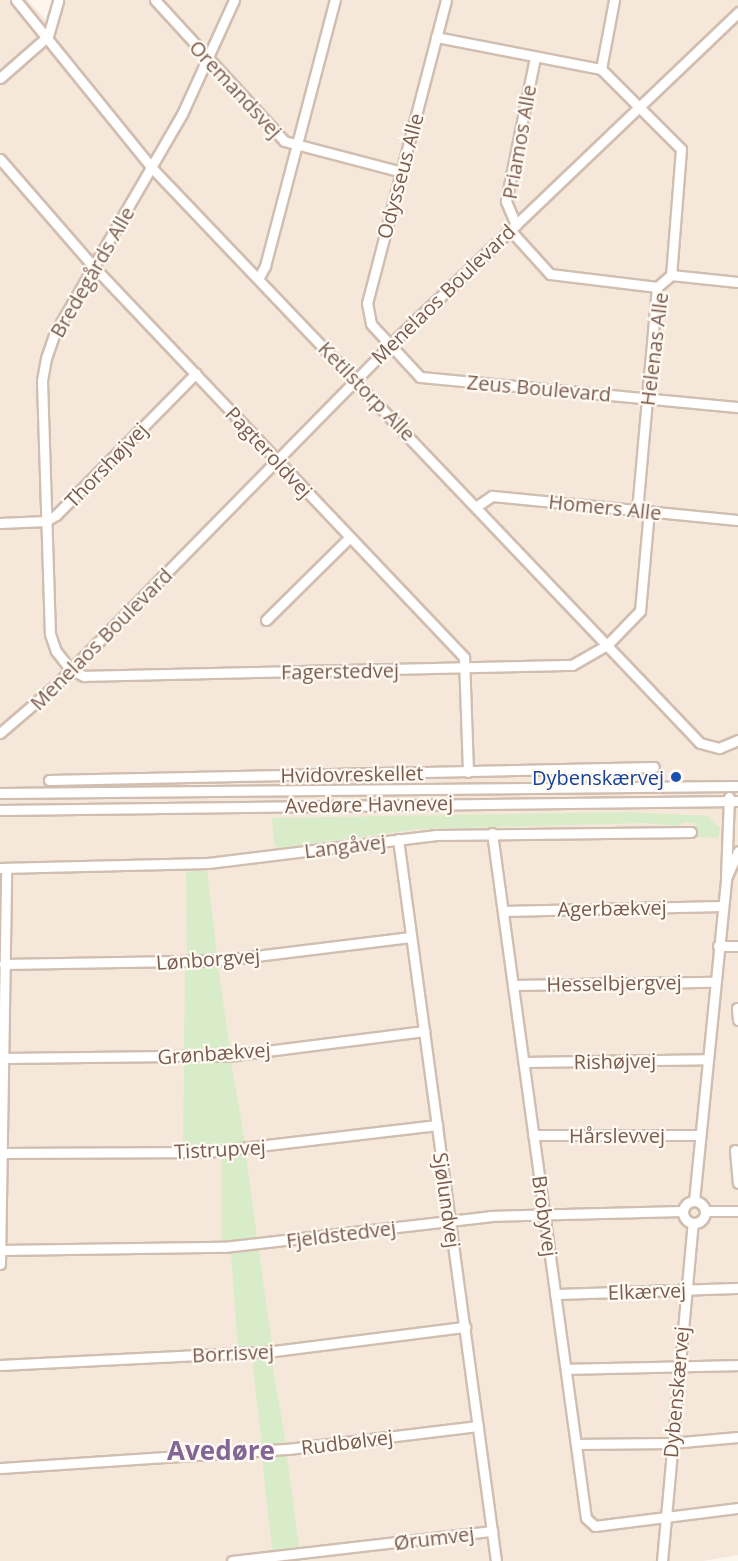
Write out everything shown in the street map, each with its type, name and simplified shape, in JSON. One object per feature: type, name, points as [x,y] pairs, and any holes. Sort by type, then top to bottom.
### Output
[{"type":"street","name":"Ketilstorp Alle","points":[[16,0],[48,36],[153,168],[700,743],[719,748],[738,740]]},
{"type":"street","points":[[0,78],[48,36],[58,0]]},
{"type":"street","name":"Oremandsvej","points":[[155,0],[207,61],[284,141],[402,172]]},
{"type":"street","name":"Bredegårds Alle","points":[[70,669],[56,651],[50,634],[42,381],[46,358],[54,335],[153,168],[207,61],[234,0]]},
{"type":"street","points":[[259,277],[335,0]]},
{"type":"street","name":"Odysseus Alle","points":[[390,345],[371,324],[367,303],[446,0]]},
{"type":"street","points":[[436,37],[601,69],[614,0]]},
{"type":"street","name":"Menelaos Boulevard","points":[[0,733],[17,721],[70,669],[390,345],[738,12]]},
{"type":"street","name":"Priamos Alle","points":[[513,228],[506,201],[535,57]]},
{"type":"street","name":"Helenas Alle","points":[[601,69],[681,149],[671,275],[657,287],[637,510]]},
{"type":"street","name":"Pagteroldvej","points":[[0,159],[94,267],[464,657],[467,668]]},
{"type":"street","points":[[513,228],[550,274],[657,287]]},
{"type":"street","points":[[671,275],[738,282]]},
{"type":"street","name":"Zeus Boulevard","points":[[390,345],[420,377],[738,407]]},
{"type":"street","name":"Thorshøjvej","points":[[0,523],[46,521],[56,515],[195,373]]},
{"type":"street","name":"Homers Alle","points":[[477,506],[492,496],[738,520]]},
{"type":"street","points":[[607,645],[640,611],[649,511]]},
{"type":"street","points":[[266,621],[350,537]]},
{"type":"street","name":"Fagerstedvej","points":[[70,669],[84,676],[572,666],[607,645]]},
{"type":"street","points":[[467,668],[468,772]]},
{"type":"street","name":"Hvidovreskellet","points":[[49,780],[654,767]]},
{"type":"street","points":[[694,1201],[734,786]]},
{"type":"street","name":"Avedøre Havnevej","points":[[0,794],[734,786]]},
{"type":"street","name":"Avedøre Havnevej","points":[[0,810],[733,801]]},
{"type":"street","name":"Langåvej","points":[[3,868],[208,863],[398,839],[492,832],[691,832]]},
{"type":"street","name":"Brobyvej","points":[[492,832],[576,1444],[590,1523],[596,1526],[664,1517]]},
{"type":"street","name":"Sjølundvej","points":[[398,839],[496,1561]]},
{"type":"street","points":[[726,878],[738,852]]},
{"type":"street","points":[[0,1264],[3,868]]},
{"type":"street","name":"Agerbækvej","points":[[503,910],[722,906]]},
{"type":"street","name":"Lønborgvej","points":[[4,964],[223,960],[411,937]]},
{"type":"street","points":[[718,946],[738,946]]},
{"type":"street","name":"Hesselbjergvej","points":[[513,985],[715,982]]},
{"type":"street","points":[[737,1008],[738,1020]]},
{"type":"street","name":"Grønbækvej","points":[[3,1058],[235,1055],[424,1031]]},
{"type":"street","name":"Rishøjvej","points":[[524,1062],[707,1059]]},
{"type":"street","name":"Tistrupvej","points":[[1,1153],[207,1152],[436,1125]]},
{"type":"street","name":"Hårslevvej","points":[[534,1135],[700,1135]]},
{"type":"street","points":[[735,1150],[738,1183]]},
{"type":"street","points":[[694,1201],[705,1211],[738,1210]]},
{"type":"street","points":[[694,1201],[687,1203],[682,1211],[685,1220],[693,1223],[702,1219],[705,1211]]},
{"type":"street","name":"Fjeldstedvej","points":[[0,1250],[224,1248],[450,1221],[545,1215],[682,1211]]},
{"type":"street","name":"Dybenskærvej","points":[[662,1561],[664,1517],[693,1223]]},
{"type":"street","name":"Elkærvej","points":[[555,1294],[738,1288]]},
{"type":"street","name":"Borrisvej","points":[[0,1365],[274,1351],[465,1327]]},
{"type":"street","points":[[566,1369],[738,1365]]},
{"type":"street","name":"Rudbølvej","points":[[0,1468],[288,1449],[478,1426]]},
{"type":"street","points":[[576,1444],[671,1443],[738,1437]]},
{"type":"street","points":[[664,1517],[738,1508]]},
{"type":"street","name":"Ørumvej","points":[[232,1561],[492,1531]]},
{"type":"shaded area","points":[[0,0],[28,0],[49,24],[55,0],[738,0],[738,1555],[703,1561],[0,1561]]},
{"type":"green space","points":[[628,812],[708,816],[720,828],[718,838],[696,837],[696,824],[684,822],[678,826],[644,823],[420,829],[278,848],[274,844],[272,818]]},
{"type":"green space","points":[[207,870],[217,955],[187,957],[186,872]]},
{"type":"green space","points":[[218,966],[230,1049],[184,1050],[185,968]]},
{"type":"green space","points":[[231,1060],[245,1143],[183,1147],[184,1061]]},
{"type":"green space","points":[[246,1154],[257,1238],[221,1241],[221,1157]]},
{"type":"green space","points":[[259,1251],[272,1345],[238,1349],[231,1253]]},
{"type":"green space","points":[[271,1357],[286,1444],[262,1446],[252,1359]]},
{"type":"green space","points":[[287,1456],[299,1547],[272,1550],[262,1458]]},
{"type":"place","name":"Dybenskærvej","points":[[676,777]]},
{"type":"district","name":"Avedøre","points":[[221,1451]]}]
